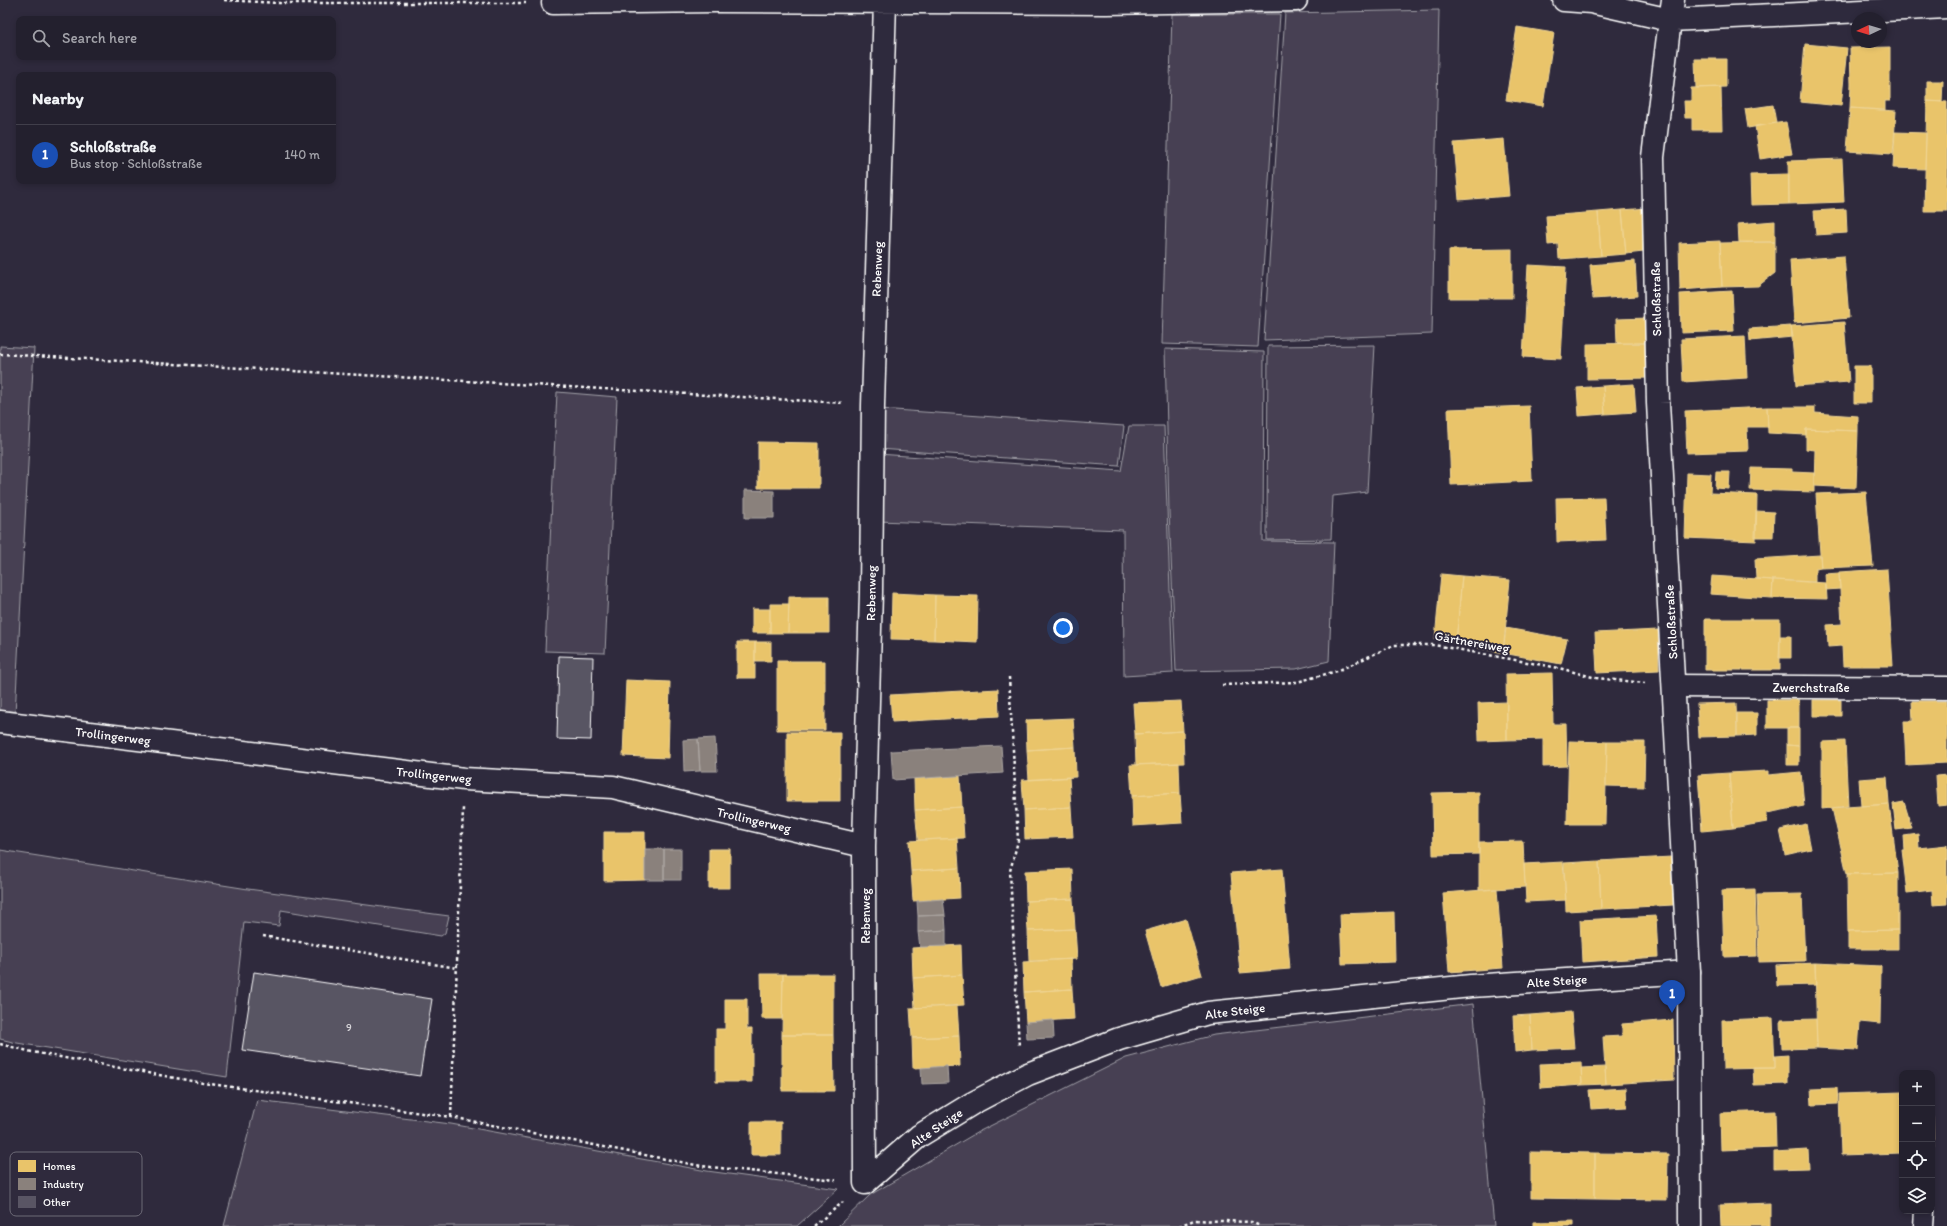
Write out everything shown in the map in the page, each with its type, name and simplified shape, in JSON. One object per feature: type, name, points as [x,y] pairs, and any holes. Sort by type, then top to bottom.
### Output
[{"type":"street","points":[[553,3],[714,1],[1106,3],[1296,0]]},
{"type":"street","points":[[1564,0],[1671,10],[1922,4],[1947,7]]},
{"type":"street","name":"Rebenweg","points":[[865,1183],[864,846],[871,592],[873,405],[885,2]]},
{"type":"street","name":"Schloßstraße","points":[[1671,10],[1653,157],[1658,403],[1689,972],[1690,1226]]},
{"type":"street","name":"Zwerchstraße","points":[[1674,686],[1947,688]]},
{"type":"street","name":"Trollingerweg","points":[[0,722],[464,779],[614,787],[864,846]]},
{"type":"street","name":"Alte Steige","points":[[865,1183],[919,1136],[973,1103],[1028,1074],[1119,1039],[1208,1013],[1471,986],[1689,972]]},
{"type":"lane","points":[[1924,1226],[1925,1214]]},
{"type":"path","points":[[224,0],[278,3],[553,3]]},
{"type":"path","points":[[0,354],[873,405]]},
{"type":"path","name":"Gärtnereiweg","points":[[1222,685],[1297,682],[1337,672],[1394,645],[1434,644],[1559,668],[1596,678],[1674,686]]},
{"type":"path","points":[[1009,677],[1018,841],[1010,871],[1019,1050]]},
{"type":"path","points":[[452,1118],[464,779]]},
{"type":"path","points":[[263,936],[457,968]]},
{"type":"path","points":[[0,1044],[32,1052],[203,1084],[452,1118],[701,1166],[865,1183]]},
{"type":"path","points":[[814,1226],[865,1183]]},
{"type":"path","points":[[1179,1226],[1194,1220],[1251,1222],[1260,1226]]},
{"type":"shaded area","points":[[1439,10],[1432,334],[1264,340],[1285,13]]},
{"type":"shaded area","points":[[1172,14],[1280,14],[1258,347],[1162,344]]},
{"type":"shaded area","points":[[1375,345],[1367,492],[1333,496],[1331,539],[1267,540],[1268,346]]},
{"type":"shaded area","points":[[0,346],[34,348],[15,715],[0,713]]},
{"type":"shaded area","points":[[1165,349],[1264,352],[1263,541],[1334,542],[1329,661],[1296,669],[1176,671],[1169,511]]},
{"type":"shaded area","points":[[557,392],[617,397],[605,653],[545,651]]},
{"type":"shaded area","points":[[880,409],[1124,426],[1119,466],[879,449]]},
{"type":"shaded area","points":[[1129,426],[1164,426],[1173,673],[1124,676],[1123,530],[878,521],[878,454],[1121,471]]},
{"type":"shaded area","points":[[0,850],[248,889],[449,916],[445,933],[441,936],[281,910],[279,926],[244,922],[227,1077],[0,1039]]},
{"type":"shaded area","points":[[1473,1004],[1494,1226],[838,1226],[870,1195],[978,1132],[1126,1058],[1214,1035]]},
{"type":"shaded area","points":[[257,1100],[451,1124],[707,1171],[838,1189],[797,1226],[224,1226]]},
{"type":"building: Homes","points":[[1517,27],[1554,33],[1543,106],[1506,100]]},
{"type":"building: Homes","points":[[1805,44],[1847,48],[1841,106],[1800,102]]},
{"type":"building: Homes","points":[[1890,47],[1890,101],[1885,101],[1885,110],[1850,108],[1850,48]]},
{"type":"building: Homes","points":[[1695,59],[1726,59],[1726,87],[1696,88]]},
{"type":"building: Homes","points":[[1927,81],[1943,81],[1942,102],[1927,101]]},
{"type":"building: Homes","points":[[1721,87],[1722,130],[1692,130],[1692,118],[1685,118],[1684,101],[1691,101],[1691,88]]},
{"type":"building: Homes","points":[[1927,101],[1947,102],[1947,211],[1924,211]]},
{"type":"building: Homes","points":[[1773,105],[1776,123],[1748,128],[1745,109]]},
{"type":"building: Homes","points":[[1850,108],[1896,111],[1893,154],[1847,151]]},
{"type":"building: Homes","points":[[1786,122],[1792,154],[1760,159],[1755,126]]},
{"type":"building: Homes","points":[[1895,132],[1926,133],[1925,169],[1893,168]]},
{"type":"building: Homes","points":[[1504,139],[1509,196],[1459,200],[1454,143]]},
{"type":"building: Homes","points":[[1842,159],[1844,202],[1789,204],[1788,161]]},
{"type":"building: Homes","points":[[1789,174],[1789,204],[1751,205],[1750,175]]},
{"type":"building: Homes","points":[[1648,208],[1652,251],[1626,254],[1622,210]]},
{"type":"building: Homes","points":[[1846,209],[1847,233],[1816,235],[1814,211]]},
{"type":"building: Homes","points":[[1622,210],[1626,254],[1601,256],[1598,212]]},
{"type":"building: Homes","points":[[1598,212],[1601,256],[1559,259],[1558,244],[1548,245],[1546,216]]},
{"type":"building: Homes","points":[[1775,221],[1775,242],[1739,242],[1738,224]]},
{"type":"building: Homes","points":[[1720,241],[1722,287],[1680,290],[1679,243]]},
{"type":"building: Homes","points":[[1775,242],[1775,273],[1758,286],[1722,287],[1720,243]]},
{"type":"building: Homes","points":[[1512,249],[1512,298],[1449,298],[1449,250]]},
{"type":"building: Homes","points":[[1844,256],[1849,318],[1794,323],[1790,260]]},
{"type":"building: Homes","points":[[1635,261],[1637,296],[1593,299],[1590,265]]},
{"type":"building: Homes","points":[[1528,265],[1566,267],[1561,359],[1523,357]]},
{"type":"building: Homes","points":[[1732,291],[1734,331],[1681,333],[1680,294]]},
{"type":"building: Homes","points":[[1650,318],[1650,343],[1617,343],[1616,319]]},
{"type":"building: Homes","points":[[1844,322],[1849,382],[1796,386],[1791,326]]},
{"type":"building: Homes","points":[[1791,326],[1793,337],[1750,341],[1749,329]]},
{"type":"building: Homes","points":[[1745,336],[1747,378],[1683,382],[1681,339]]},
{"type":"building: Homes","points":[[1650,343],[1651,378],[1587,379],[1587,344]]},
{"type":"building: Homes","points":[[1854,366],[1871,366],[1871,403],[1854,403]]},
{"type":"building: Homes","points":[[1634,384],[1636,412],[1605,414],[1603,386]]},
{"type":"building: Homes","points":[[1603,386],[1605,414],[1579,416],[1577,388]]},
{"type":"building: Homes","points":[[1529,406],[1532,481],[1451,485],[1448,409]]},
{"type":"building: Homes","points":[[1767,407],[1768,427],[1747,427],[1748,451],[1687,453],[1685,411]]},
{"type":"building: Homes","points":[[1767,407],[1815,407],[1815,413],[1858,416],[1858,431],[1806,429],[1806,435],[1768,433]]},
{"type":"building: Homes","points":[[1806,429],[1858,431],[1856,488],[1814,486],[1815,450],[1806,449]]},
{"type":"building: Homes","points":[[758,442],[819,443],[819,488],[758,488]]},
{"type":"building: Homes","points":[[1751,468],[1792,469],[1792,472],[1814,473],[1814,492],[1750,490]]},
{"type":"building: Homes","points":[[1716,472],[1730,472],[1729,489],[1715,488]]},
{"type":"building: Homes","points":[[1687,473],[1711,474],[1710,493],[1757,495],[1756,541],[1685,538]]},
{"type":"building: Homes","points":[[1866,492],[1873,566],[1821,568],[1816,494]]},
{"type":"building: Homes","points":[[1604,497],[1606,540],[1557,542],[1556,498]]},
{"type":"building: Homes","points":[[1756,511],[1774,512],[1773,537],[1755,537]]},
{"type":"building: Homes","points":[[1820,555],[1821,568],[1815,569],[1815,582],[1756,579],[1755,559]]},
{"type":"building: Homes","points":[[1887,569],[1893,666],[1843,666],[1842,646],[1828,647],[1827,625],[1842,624],[1839,572]]},
{"type":"building: Homes","points":[[1839,573],[1840,589],[1826,590],[1825,574]]},
{"type":"building: Homes","points":[[1441,574],[1462,576],[1456,643],[1435,639]]},
{"type":"building: Homes","points":[[1462,576],[1510,580],[1503,653],[1456,643]]},
{"type":"building: Homes","points":[[1712,576],[1773,580],[1772,598],[1710,594]]},
{"type":"building: Homes","points":[[1773,580],[1826,583],[1827,599],[1772,598]]},
{"type":"building: Homes","points":[[892,593],[935,595],[934,640],[891,639]]},
{"type":"building: Homes","points":[[935,595],[978,596],[977,642],[934,640]]},
{"type":"building: Homes","points":[[789,597],[829,597],[829,633],[788,633]]},
{"type":"building: Homes","points":[[770,604],[789,604],[788,633],[770,633]]},
{"type":"building: Homes","points":[[752,609],[770,609],[770,633],[752,633]]},
{"type":"building: Homes","points":[[1705,619],[1780,619],[1780,670],[1705,670]]},
{"type":"building: Homes","points":[[1506,628],[1567,639],[1561,664],[1503,653]]},
{"type":"building: Homes","points":[[1658,630],[1659,670],[1597,673],[1595,633]]},
{"type":"building: Homes","points":[[1780,636],[1791,636],[1791,658],[1779,658]]},
{"type":"building: Homes","points":[[737,642],[755,642],[755,678],[737,678]]},
{"type":"building: Homes","points":[[755,642],[771,642],[771,661],[755,661]]},
{"type":"building: Homes","points":[[777,661],[825,661],[825,730],[777,730]]},
{"type":"building: Homes","points":[[1552,673],[1553,724],[1566,724],[1567,766],[1543,767],[1543,739],[1507,740],[1506,674]]},
{"type":"building: Homes","points":[[626,680],[670,682],[668,758],[623,756]]},
{"type":"building: Homes","points":[[998,689],[999,716],[892,722],[890,695]]},
{"type":"building: Homes","points":[[1767,700],[1799,700],[1799,728],[1767,728]]},
{"type":"building: Homes","points":[[1813,700],[1841,700],[1841,716],[1813,716]]},
{"type":"building: Homes","points":[[1181,701],[1183,731],[1135,734],[1133,703]]},
{"type":"building: Homes","points":[[1912,701],[1947,701],[1947,763],[1906,765],[1904,721],[1913,721]]},
{"type":"building: Homes","points":[[1507,702],[1507,740],[1479,741],[1478,703]]},
{"type":"building: Homes","points":[[1736,703],[1737,736],[1699,737],[1697,704]]},
{"type":"building: Homes","points":[[1737,713],[1757,713],[1757,735],[1737,736]]},
{"type":"building: Homes","points":[[1073,718],[1075,747],[1027,750],[1026,720]]},
{"type":"building: Homes","points":[[1787,728],[1799,728],[1799,746],[1787,745]]},
{"type":"building: Homes","points":[[1183,731],[1184,763],[1136,765],[1135,734]]},
{"type":"building: Homes","points":[[787,732],[840,732],[840,801],[787,801]]},
{"type":"building: Homes","points":[[1569,741],[1607,742],[1605,824],[1567,824]]},
{"type":"building: Homes","points":[[1845,741],[1848,806],[1822,809],[1822,742]]},
{"type":"building: Homes","points":[[1607,742],[1645,742],[1644,787],[1606,786]]},
{"type":"building: Homes","points":[[1787,745],[1799,746],[1799,765],[1787,765]]},
{"type":"building: Homes","points":[[1075,747],[1076,777],[1029,780],[1027,750]]},
{"type":"building: Homes","points":[[1179,763],[1180,793],[1132,796],[1130,765]]},
{"type":"building: Homes","points":[[1768,771],[1768,775],[1801,772],[1804,806],[1767,813],[1767,822],[1733,828],[1729,773]]},
{"type":"building: Homes","points":[[1729,773],[1733,828],[1702,831],[1698,775]]},
{"type":"building: Homes","points":[[1947,775],[1947,805],[1938,806],[1936,776]]},
{"type":"building: Homes","points":[[960,776],[962,807],[915,810],[914,779]]},
{"type":"building: Homes","points":[[1069,777],[1071,807],[1024,810],[1022,780]]},
{"type":"building: Homes","points":[[1887,777],[1889,804],[1861,806],[1859,779]]},
{"type":"building: Homes","points":[[1479,792],[1479,854],[1433,855],[1432,793]]},
{"type":"building: Homes","points":[[1180,793],[1182,823],[1133,826],[1132,796]]},
{"type":"building: Homes","points":[[1904,802],[1912,828],[1896,830],[1893,804]]},
{"type":"building: Homes","points":[[1889,804],[1898,873],[1847,874],[1832,808]]},
{"type":"building: Homes","points":[[962,807],[964,838],[918,840],[915,810]]},
{"type":"building: Homes","points":[[1071,807],[1073,837],[1025,839],[1024,810]]},
{"type":"building: Homes","points":[[1806,824],[1811,849],[1785,855],[1780,830]]},
{"type":"building: Homes","points":[[604,832],[645,832],[645,880],[604,881]]},
{"type":"building: Homes","points":[[1918,834],[1919,848],[1947,845],[1947,904],[1933,905],[1932,890],[1907,893],[1902,850],[1905,850],[1904,836]]},
{"type":"building: Homes","points":[[957,838],[959,868],[911,871],[909,841]]},
{"type":"building: Homes","points":[[1523,841],[1525,887],[1479,890],[1479,842]]},
{"type":"building: Homes","points":[[709,849],[730,849],[730,888],[709,888]]},
{"type":"building: Homes","points":[[1671,857],[1673,905],[1601,909],[1599,861]]},
{"type":"building: Homes","points":[[1599,861],[1601,909],[1566,911],[1564,863]]},
{"type":"building: Homes","points":[[1563,862],[1566,900],[1526,902],[1524,864]]},
{"type":"building: Homes","points":[[959,868],[960,898],[913,901],[911,871]]},
{"type":"building: Homes","points":[[1072,869],[1073,899],[1026,901],[1025,871]]},
{"type":"building: Homes","points":[[1282,869],[1290,969],[1240,973],[1231,873]]},
{"type":"building: Homes","points":[[1898,873],[1898,930],[1848,931],[1847,874]]},
{"type":"building: Homes","points":[[1497,889],[1503,968],[1449,972],[1443,893]]},
{"type":"building: Homes","points":[[1755,889],[1757,956],[1724,957],[1722,890]]},
{"type":"building: Homes","points":[[1802,894],[1805,961],[1759,962],[1757,895]]},
{"type":"building: Homes","points":[[1073,899],[1075,929],[1028,931],[1026,901]]},
{"type":"building: Homes","points":[[1394,912],[1395,962],[1342,964],[1340,914]]},
{"type":"building: Homes","points":[[1656,916],[1658,957],[1582,962],[1580,920]]},
{"type":"building: Homes","points":[[1186,919],[1202,975],[1161,987],[1145,931]]},
{"type":"building: Homes","points":[[1075,929],[1077,959],[1029,961],[1028,931]]},
{"type":"building: Homes","points":[[1898,930],[1898,949],[1848,949],[1848,931]]},
{"type":"building: Homes","points":[[961,945],[962,975],[913,978],[912,948]]},
{"type":"building: Homes","points":[[1071,959],[1072,989],[1024,992],[1023,962]]},
{"type":"building: Homes","points":[[1815,963],[1816,985],[1777,986],[1776,965]]},
{"type":"building: Homes","points":[[1815,963],[1881,966],[1880,1024],[1860,1022],[1858,1050],[1817,1048]]},
{"type":"building: Homes","points":[[761,974],[783,974],[782,1019],[762,1019]]},
{"type":"building: Homes","points":[[783,974],[833,974],[833,1035],[782,1035]]},
{"type":"building: Homes","points":[[962,975],[964,1005],[915,1008],[913,978]]},
{"type":"building: Homes","points":[[1072,989],[1074,1019],[1026,1022],[1024,992]]},
{"type":"building: Homes","points":[[725,999],[747,999],[747,1029],[752,1029],[752,1082],[716,1082],[716,1029],[725,1029]]},
{"type":"building: Homes","points":[[957,1006],[959,1036],[912,1038],[910,1008]]},
{"type":"building: Homes","points":[[1571,1012],[1574,1048],[1532,1050],[1530,1015]]},
{"type":"building: Homes","points":[[1530,1015],[1532,1050],[1515,1052],[1513,1016]]},
{"type":"building: Homes","points":[[1773,1018],[1775,1068],[1723,1069],[1722,1020]]},
{"type":"building: Homes","points":[[1816,1019],[1817,1048],[1782,1049],[1781,1020]]},
{"type":"building: Homes","points":[[1673,1020],[1674,1080],[1606,1084],[1603,1037],[1622,1036],[1622,1024]]},
{"type":"building: Homes","points":[[782,1035],[833,1035],[834,1091],[782,1091]]},
{"type":"building: Homes","points":[[959,1036],[960,1066],[913,1068],[912,1038]]},
{"type":"building: Homes","points":[[1788,1055],[1788,1084],[1754,1085],[1753,1068],[1775,1068],[1775,1056]]},
{"type":"building: Homes","points":[[1581,1062],[1582,1085],[1541,1088],[1540,1064]]},
{"type":"building: Homes","points":[[1605,1067],[1606,1084],[1582,1085],[1581,1068]]},
{"type":"building: Homes","points":[[1626,1088],[1627,1107],[1591,1109],[1589,1090]]},
{"type":"building: Homes","points":[[1837,1088],[1838,1104],[1812,1105],[1811,1089]]},
{"type":"building: Homes","points":[[1899,1092],[1899,1153],[1841,1155],[1839,1094]]},
{"type":"building: Homes","points":[[1775,1111],[1776,1148],[1721,1150],[1720,1113]]},
{"type":"building: Homes","points":[[751,1122],[781,1122],[781,1155],[751,1155]]},
{"type":"building: Homes","points":[[1808,1150],[1809,1168],[1774,1169],[1774,1152]]},
{"type":"building: Homes","points":[[1531,1152],[1595,1153],[1595,1199],[1531,1198]]},
{"type":"building: Homes","points":[[1595,1153],[1668,1154],[1667,1200],[1595,1199]]},
{"type":"building: Homes","points":[[1770,1203],[1770,1226],[1721,1226],[1720,1205]]},
{"type":"building: Homes","points":[[1574,1221],[1574,1226],[1533,1226],[1533,1222]]},
{"type":"building: Industry","points":[[745,490],[774,491],[774,518],[745,518]]},
{"type":"building: Industry","points":[[715,738],[717,771],[700,771],[698,739]]},
{"type":"building: Industry","points":[[698,739],[700,771],[684,772],[683,740]]},
{"type":"building: Industry","points":[[1001,746],[1003,773],[893,780],[891,751]]},
{"type":"building: Industry","points":[[645,849],[664,849],[664,880],[645,880]]},
{"type":"building: Industry","points":[[664,849],[681,849],[681,880],[664,880]]},
{"type":"building: Industry","points":[[943,899],[945,915],[918,916],[917,901]]},
{"type":"building: Industry","points":[[945,915],[946,930],[918,932],[918,916]]},
{"type":"building: Industry","points":[[946,930],[946,946],[920,947],[918,932]]},
{"type":"building: Industry","points":[[1053,1020],[1054,1038],[1027,1039],[1026,1022]]},
{"type":"building: Industry","points":[[947,1066],[948,1083],[922,1084],[921,1068]]},
{"type":"building: Other","points":[[559,656],[593,657],[591,740],[557,739]]},
{"type":"building: Other","points":[[254,972],[432,999],[420,1076],[242,1050]]},
{"type":"place","name":"Schloßstraße","points":[[1672,1013]]}]
